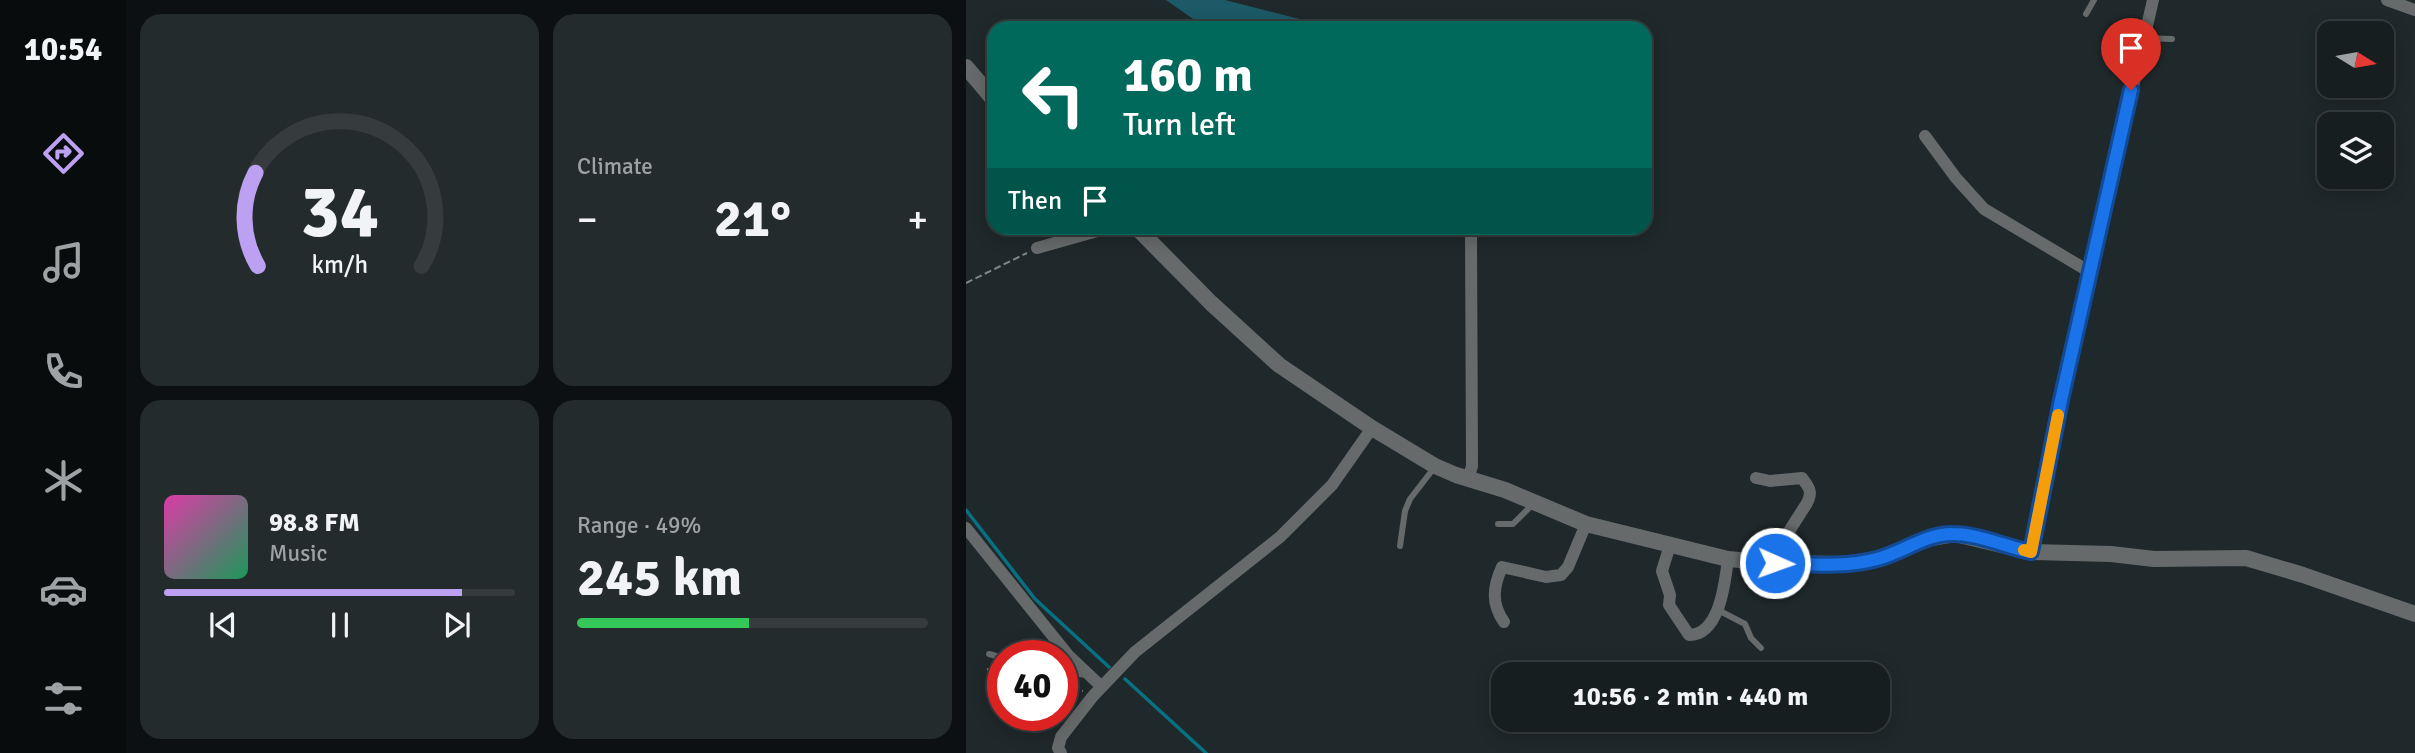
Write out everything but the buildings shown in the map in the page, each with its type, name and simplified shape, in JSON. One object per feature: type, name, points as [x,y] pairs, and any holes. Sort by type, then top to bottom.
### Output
[{"type":"street","points":[[2031,552],[2044,479],[2152,0]]},
{"type":"street","points":[[2387,0],[2415,10]]},
{"type":"street","points":[[966,67],[987,92]]},
{"type":"street","points":[[1925,136],[1956,178],[1984,209],[2090,272]]},
{"type":"street","points":[[1037,248],[1083,235]]},
{"type":"street","points":[[1144,235],[1210,303],[1279,365],[1372,428],[1435,466],[1535,502],[1586,524],[1728,559],[1775,563],[1824,565],[1866,561],[1884,557],[1940,535],[1955,534],[2031,552],[2111,554],[2154,559],[2256,559],[2415,614]]},
{"type":"street","points":[[1468,479],[1472,466],[1471,235]]},
{"type":"street","points":[[1060,753],[1058,748],[1061,737],[1097,692],[1157,633],[1280,537],[1332,485],[1372,428]]},
{"type":"street","points":[[1756,478],[1770,481],[1802,478],[1810,489],[1811,496],[1779,547],[1775,563]]},
{"type":"street","points":[[1504,622],[1496,610],[1494,597],[1502,567],[1546,577],[1561,575],[1568,567],[1586,524]]},
{"type":"street","points":[[966,528],[1068,655],[1089,675],[1097,692]]},
{"type":"street","points":[[1670,545],[1662,571],[1670,595],[1669,605],[1689,635],[1694,635],[1712,622],[1718,610],[1728,559]]},
{"type":"lane","points":[[2085,13],[2094,0]]},
{"type":"lane","points":[[2144,38],[2172,39]]},
{"type":"lane","points":[[1400,545],[1405,511],[1410,499],[1435,466]]},
{"type":"lane","points":[[1498,524],[1513,524],[1535,502]]},
{"type":"lane","points":[[1718,610],[1745,624],[1751,638],[1761,648]]},
{"type":"lane","points":[[1078,674],[1089,675]]},
{"type":"path","points":[[966,283],[1037,248]]},
{"type":"path","points":[[1078,688],[1097,692]]},
{"type":"shaded area","points":[[1166,0],[1225,0],[1308,21],[1196,21]]},
{"type":"waterway","points":[[966,510],[1035,599],[1109,667]]},
{"type":"waterway","points":[[1125,679],[1206,753]]},
{"type":"slow traffic","points":[[2024,550],[2031,552],[2058,415]]},
{"type":"route","points":[[1775,563],[1858,563],[1884,557],[1940,535],[1955,534],[2031,552],[2061,400],[2131,90]]}]
